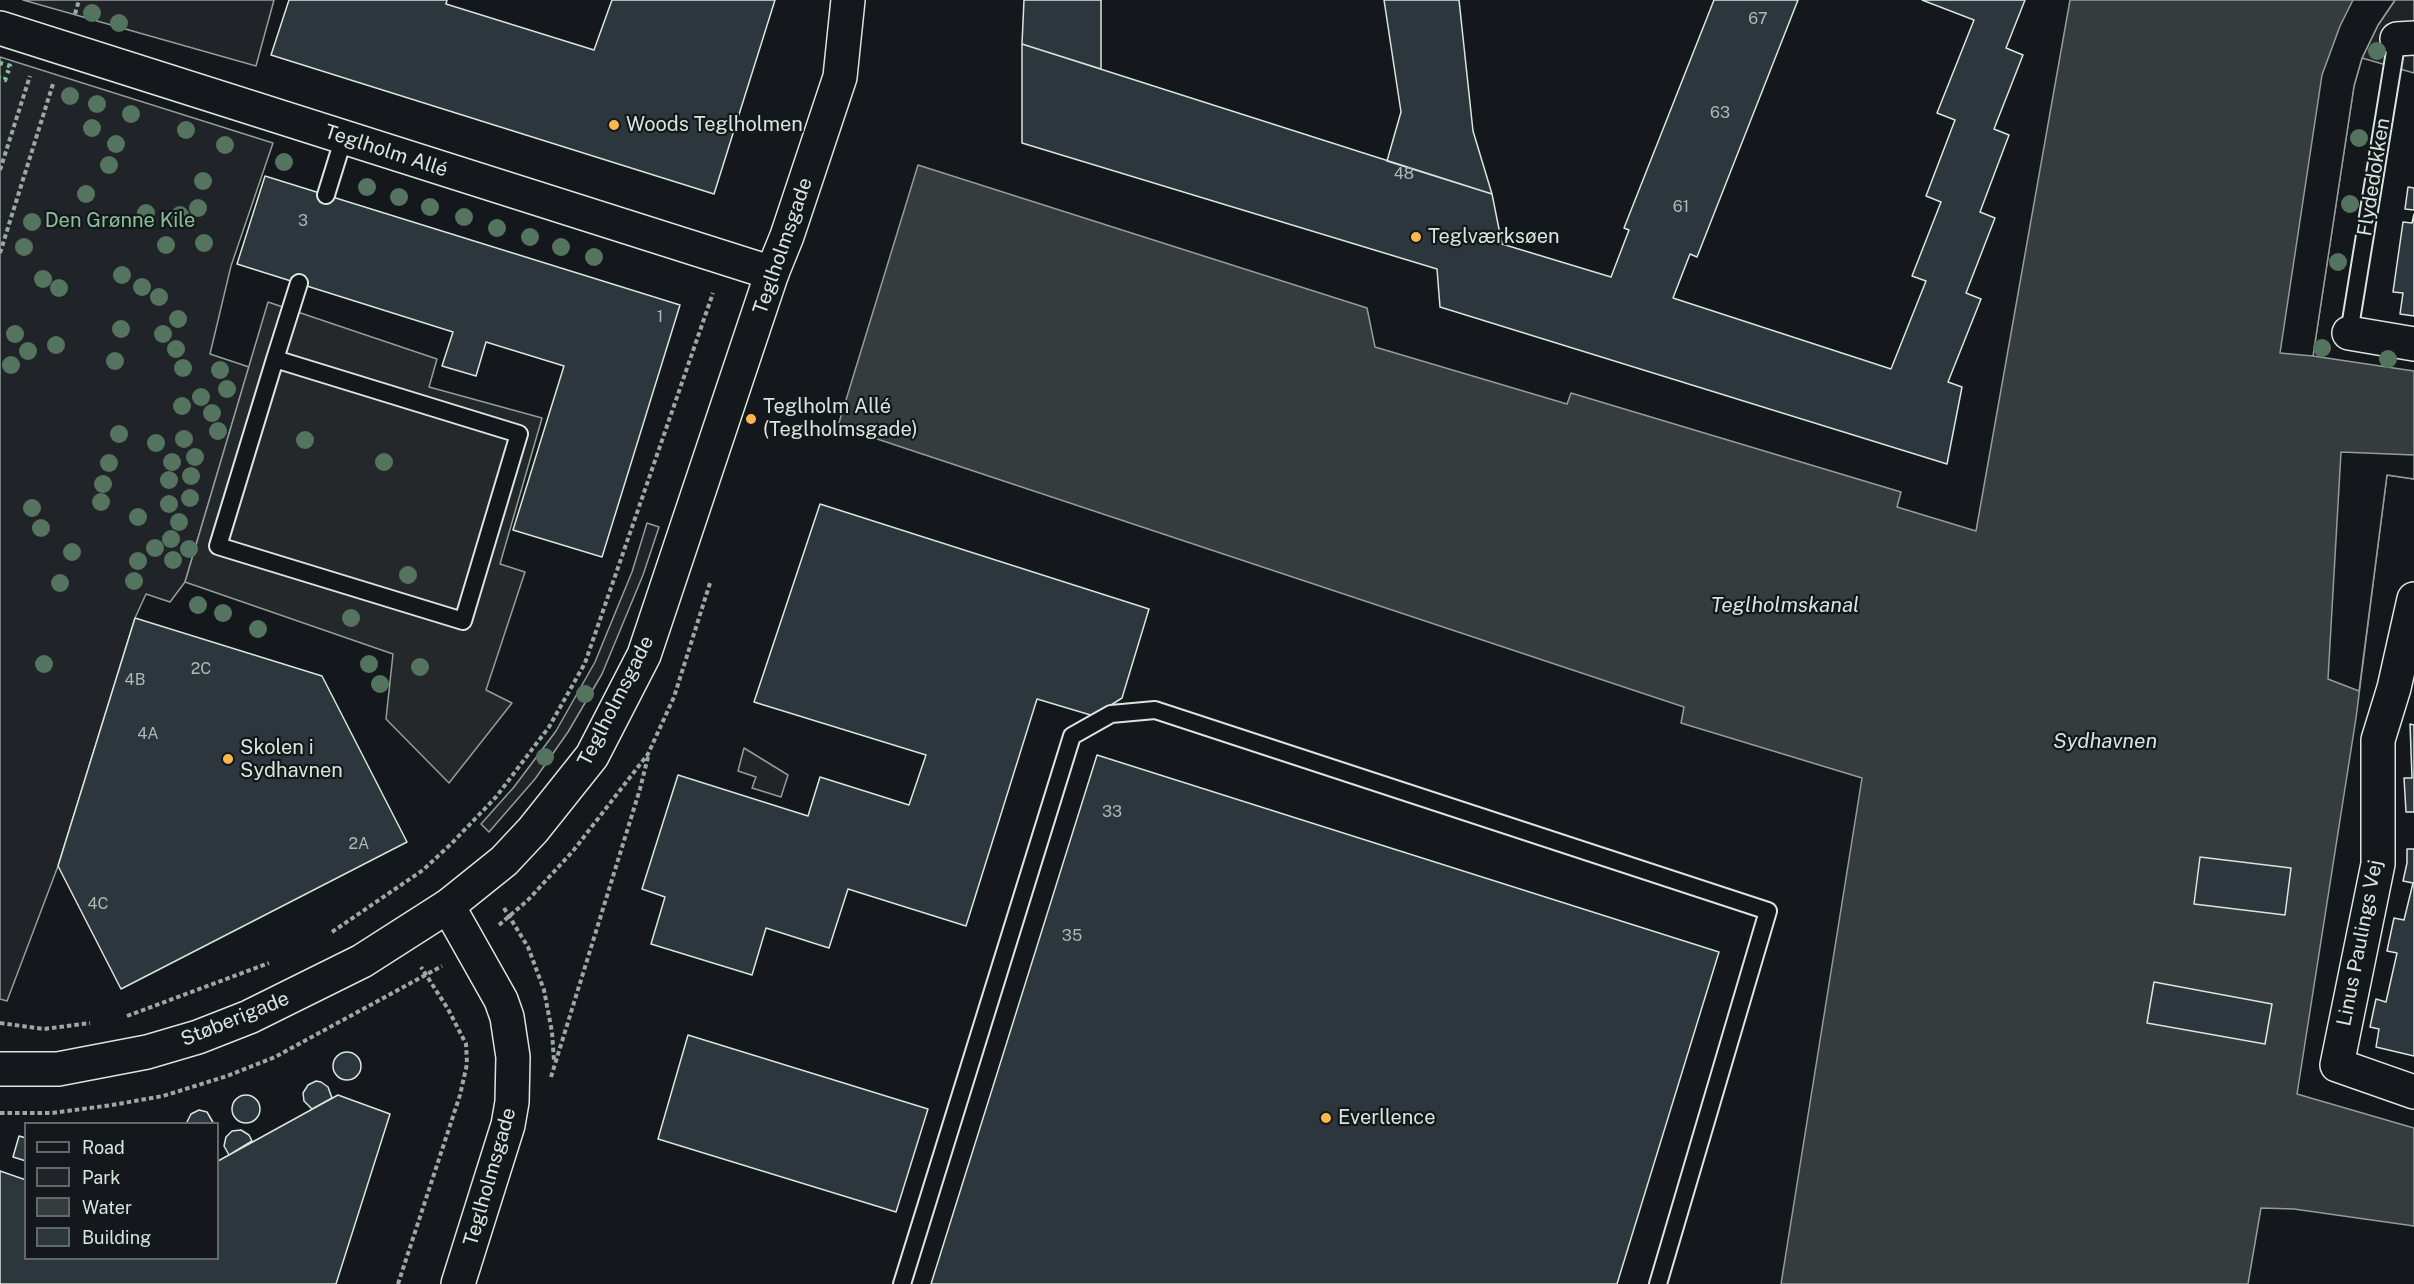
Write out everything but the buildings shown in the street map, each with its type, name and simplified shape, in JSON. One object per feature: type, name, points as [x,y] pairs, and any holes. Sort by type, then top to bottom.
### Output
[{"type":"street","name":"Teglholmsgade","points":[[458,1284],[508,1125],[514,1073],[511,1036],[501,1000],[448,906],[504,861],[533,830],[592,756],[644,655],[840,77],[848,0]]},
{"type":"street","name":"Teglholm Allé","points":[[0,28],[772,273]]},
{"type":"street","points":[[2349,333],[2414,344]]},
{"type":"street","name":"Linus Paulings Vej","points":[[2414,599],[2394,688],[2378,740],[2378,864],[2337,1065],[2414,1092]]},
{"type":"street","name":"Støberigade","points":[[0,1069],[58,1069],[104,1062],[198,1037],[306,991],[362,961],[448,906]]},
{"type":"lane","name":"Flydedokken","points":[[2349,333],[2405,38]]},
{"type":"lane","points":[[326,195],[344,137]]},
{"type":"lane","points":[[275,359],[519,434],[463,621],[218,546],[275,359],[299,283]]},
{"type":"lane","points":[[902,1284],[1072,736],[1111,714],[1155,710],[1768,911],[1658,1284]]},
{"type":"path","points":[[0,170],[53,45],[79,0]]},
{"type":"path","points":[[0,253],[53,45]]},
{"type":"path","points":[[324,937],[423,870],[451,844],[496,797],[549,728],[585,663],[725,258]]},
{"type":"path","points":[[548,1086],[640,789],[648,754]]},
{"type":"path","points":[[483,878],[528,947],[540,979],[552,1032],[555,1065]]},
{"type":"path","points":[[376,903],[427,975],[466,1044],[467,1064],[460,1095],[398,1284]]},
{"type":"path","points":[[119,1019],[275,961]]},
{"type":"path","points":[[0,1023],[44,1029],[98,1022]]},
{"type":"green space","points":[[23,0],[274,0],[256,66]]},
{"type":"green space","points":[[2395,0],[2414,0],[2414,73],[2362,58],[2378,25]]},
{"type":"green space","name":"Den Grønne Kile","points":[[0,57],[273,143],[231,266],[210,354],[249,367],[185,582],[170,602],[146,594],[135,618],[58,866],[7,1001],[0,999]]},
{"type":"green space","points":[[647,523],[659,527],[643,575],[602,674],[568,732],[535,779],[489,832],[481,824],[514,787],[556,731],[595,662],[632,572]]},
{"type":"green space","points":[[744,748],[788,775],[781,797],[752,788],[756,777],[738,771]]},
{"type":"shaded area","points":[[268,302],[437,359],[429,387],[542,418],[500,564],[525,572],[486,690],[512,703],[449,783],[386,719],[393,654],[185,582]]},
{"type":"water","name":"Sydhavnen","points":[[2070,0],[2395,0],[2378,25],[2362,58],[2354,86],[2313,356],[2414,371],[2414,479],[2387,475],[2356,718],[2297,1094],[2414,1128],[2414,1226],[2294,1209],[2261,1208],[2248,1284],[1781,1284],[1862,778],[1681,723],[1684,707],[838,426],[918,165],[1367,308],[1375,347],[1567,404],[1571,393],[1901,492],[1897,507],[1976,531]]},
{"type":"pier","points":[[2353,0],[2395,0],[2378,25],[2362,58],[2354,86],[2313,356],[2280,353],[2322,75],[2340,26]]},
{"type":"pier","points":[[2341,452],[2414,455],[2414,479],[2387,475],[2359,691],[2328,679]]},
{"type":"hedge","points":[[0,63],[10,66],[5,80],[0,78]]},
{"type":"place","name":"Woods Teglholmen","points":[[614,125]]},
{"type":"place","name":"Teglværksøen","points":[[1416,237]]},
{"type":"place","name":"Teglholm Allé (Teglholmsgade)","points":[[751,419]]},
{"type":"place","name":"Skolen i Sydhavnen","points":[[228,759]]},
{"type":"place","name":"Everllence","points":[[1326,1118]]},
{"type":"water label","name":"Teglholmskanal","points":[[1785,606]]}]
